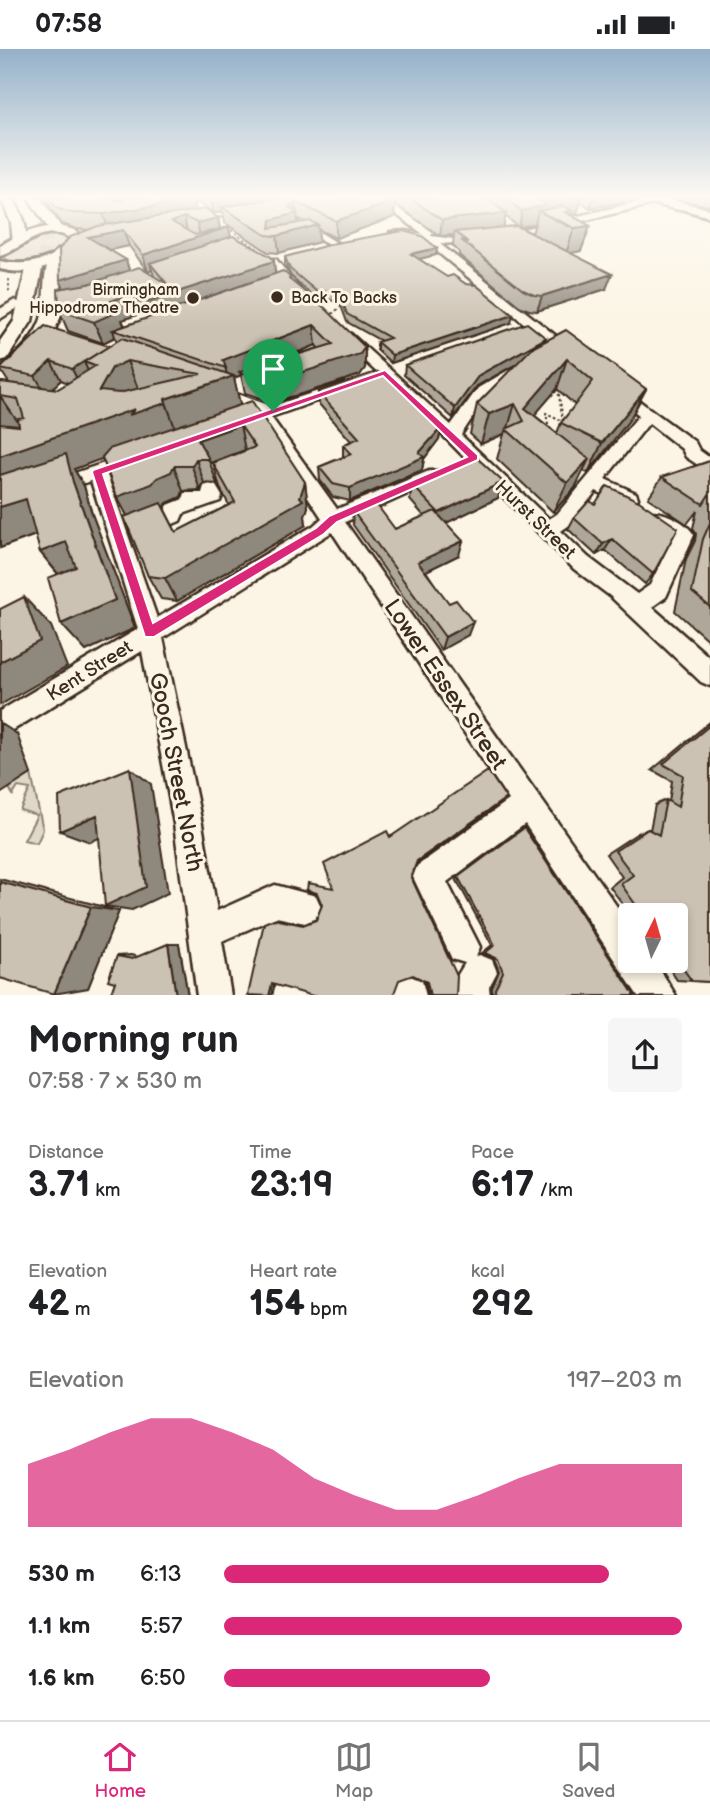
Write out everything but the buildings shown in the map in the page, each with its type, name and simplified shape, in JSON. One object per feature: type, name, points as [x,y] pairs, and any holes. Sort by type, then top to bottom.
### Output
[{"type":"highway","points":[[0,382],[40,341],[58,316],[54,267],[81,240]]},
{"type":"highway","points":[[0,341],[13,320],[19,273],[16,267]]},
{"type":"highway","points":[[0,355],[23,321],[16,267]]},
{"type":"highway","points":[[0,370],[30,336],[38,322],[16,267]]},
{"type":"main road","points":[[16,267],[46,262],[81,240]]},
{"type":"street","points":[[317,249],[339,243],[333,240]]},
{"type":"street","points":[[435,240],[524,325],[579,362]]},
{"type":"street","points":[[525,240],[533,245]]},
{"type":"street","points":[[248,245],[262,258],[272,261],[289,257]]},
{"type":"street","points":[[272,261],[282,284],[306,300]]},
{"type":"street","points":[[0,315],[15,304]]},
{"type":"street","name":"Hurst Street","points":[[336,328],[452,436],[462,463],[547,531],[707,669]]},
{"type":"street","points":[[452,436],[483,391],[540,358],[563,349]]},
{"type":"street","points":[[239,423],[402,366]]},
{"type":"street","points":[[606,383],[689,446],[710,454]]},
{"type":"street","points":[[203,387],[267,413]]},
{"type":"street","name":"Lower Essex Street","points":[[267,413],[333,519],[618,935]]},
{"type":"street","points":[[547,531],[583,508],[594,482],[638,424],[648,416]]},
{"type":"street","points":[[689,446],[692,453],[710,467]]},
{"type":"street","points":[[36,493],[145,455]]},
{"type":"street","name":"Kent Street","points":[[0,725],[320,531],[333,519],[462,463]]},
{"type":"street","name":"Gooch Street North","points":[[97,472],[150,632],[188,824],[214,995]]},
{"type":"street","points":[[594,482],[631,499],[684,535],[658,591],[636,607]]},
{"type":"street","points":[[118,537],[173,516],[175,510],[199,497]]},
{"type":"street","points":[[472,971],[428,877],[528,804]]},
{"type":"street","points":[[206,932],[275,901],[306,907]]},
{"type":"street","points":[[643,973],[658,995]]},
{"type":"path","points":[[242,240],[272,261]]},
{"type":"path","points":[[332,314],[349,301]]},
{"type":"path","points":[[550,385],[559,395],[564,421],[546,413],[550,433]]},
{"type":"shaded area","points":[[68,240],[47,256],[29,263],[11,262],[4,257],[22,241]]},
{"type":"shaded area","points":[[31,774],[43,830],[37,843],[24,840],[37,815],[20,810],[30,789],[18,787],[13,795],[9,788]]},
{"type":"tunnel","points":[[44,266],[46,240]]},
{"type":"place","name":"Back To Backs","points":[[277,297]]},
{"type":"place","name":"Birmingham Hippodrome Theatre","points":[[193,298]]},
{"type":"route","points":[[385,372],[474,458],[333,519],[320,531],[150,632],[97,472],[273,411],[385,372]]}]
